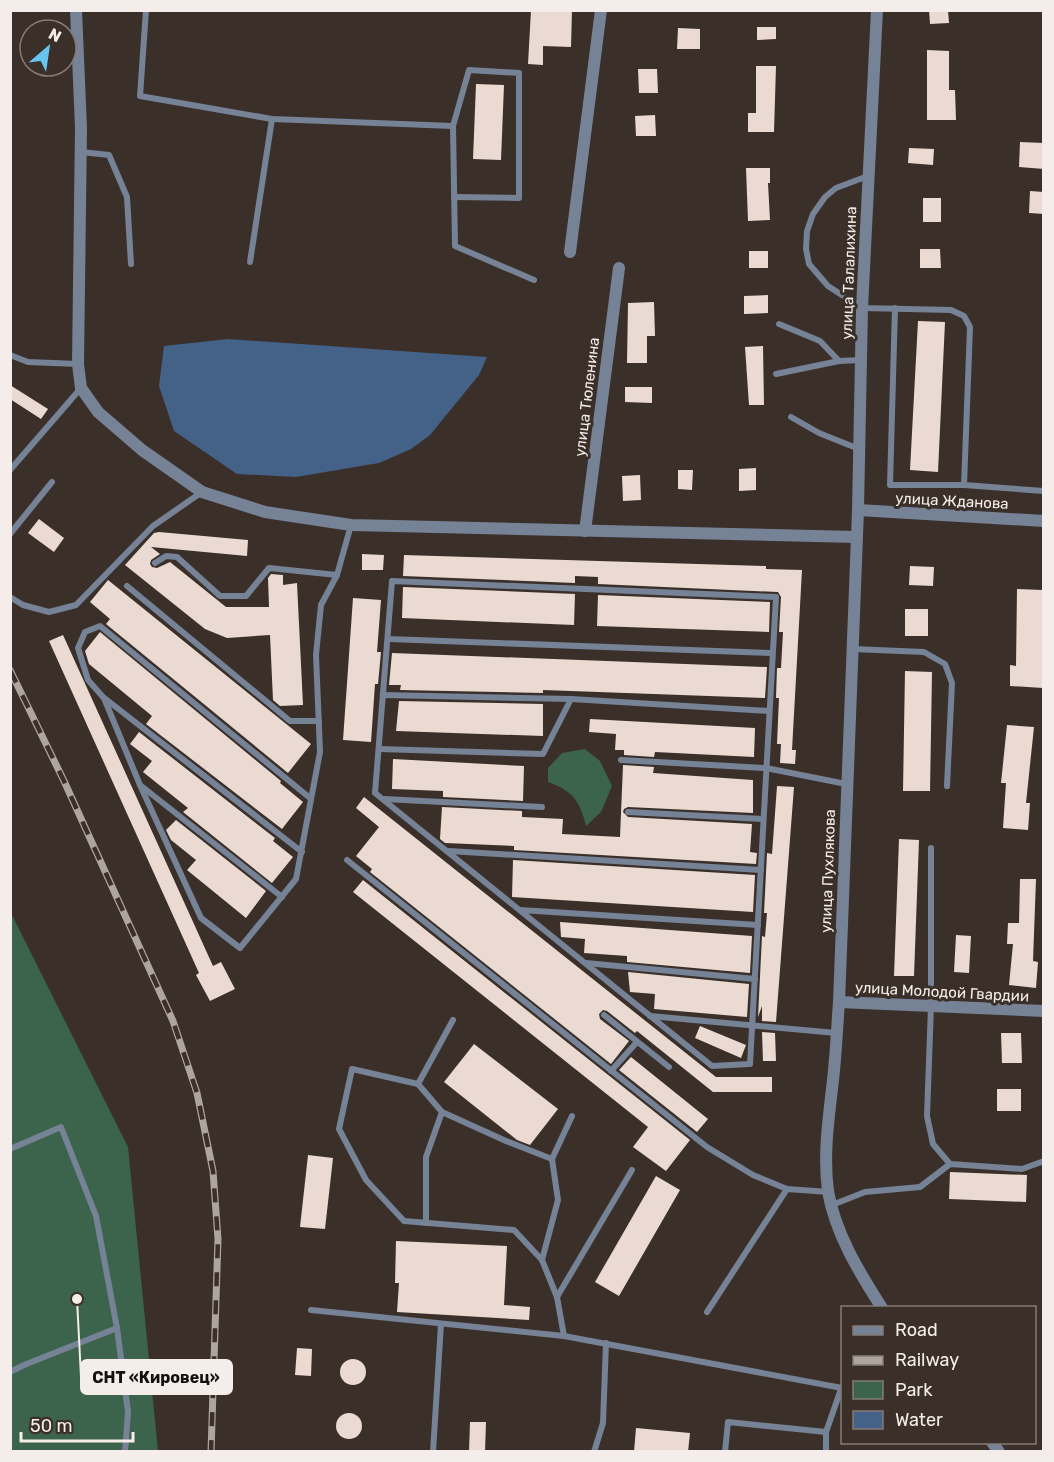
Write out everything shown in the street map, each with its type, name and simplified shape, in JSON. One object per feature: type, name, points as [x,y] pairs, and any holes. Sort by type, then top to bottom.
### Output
[{"type":"street","points":[[76,10],[81,152],[78,364],[81,388],[98,412],[142,450],[202,492],[265,512],[351,525],[857,537]]},
{"type":"street","points":[[570,252],[602,10]]},
{"type":"street","name":"улица Талалихина","points":[[857,537],[862,308],[877,10]]},
{"type":"street","name":"улица Тюленина","points":[[585,531],[619,268]]},
{"type":"street","name":"улица Жданова","points":[[858,510],[1044,521]]},
{"type":"street","name":"улица Пухлякова","points":[[857,537],[839,1002],[826,1167],[832,1205],[849,1250],[862,1277],[881,1306]]},
{"type":"street","name":"улица Молодой Гвардии","points":[[839,1002],[1044,1011]]},
{"type":"lane","points":[[146,10],[140,96],[272,119],[453,126]]},
{"type":"lane","points":[[454,197],[519,198],[519,73],[469,70],[453,126],[454,197],[455,246],[534,280]]},
{"type":"lane","points":[[250,262],[272,119]]},
{"type":"lane","points":[[81,152],[110,155],[128,197],[131,264]]},
{"type":"lane","points":[[868,176],[836,188],[825,197],[813,214],[807,231],[808,264],[828,286],[862,308],[951,310],[964,316],[970,327],[964,485]]},
{"type":"lane","points":[[895,308],[890,485],[964,485],[1044,491]]},
{"type":"lane","points":[[779,324],[820,341],[838,361]]},
{"type":"lane","points":[[10,355],[28,362],[78,364]]},
{"type":"lane","points":[[776,374],[838,361],[861,360]]},
{"type":"lane","points":[[10,470],[81,388]]},
{"type":"lane","points":[[791,417],[819,434],[859,449]]},
{"type":"lane","points":[[10,534],[52,482]]},
{"type":"lane","points":[[10,597],[23,605],[49,612],[76,605],[153,526],[202,492]]},
{"type":"lane","points":[[103,697],[140,785],[201,918],[240,948],[296,879],[320,752],[316,655],[321,605],[338,575],[351,525]]},
{"type":"lane","points":[[154,564],[166,556],[177,557],[220,596],[246,596],[269,568],[338,575]]},
{"type":"lane","points":[[392,581],[776,597],[772,653],[750,1064],[712,1066],[375,793],[392,581]]},
{"type":"lane","points":[[127,586],[290,721],[319,721]]},
{"type":"lane","points":[[302,852],[103,697],[88,680],[78,648],[85,632],[100,626],[310,798]]},
{"type":"lane","points":[[388,639],[772,653]]},
{"type":"lane","points":[[853,649],[924,652],[945,664],[952,683],[947,786]]},
{"type":"lane","points":[[383,695],[571,699],[769,711]]},
{"type":"lane","points":[[379,749],[543,754],[571,699]]},
{"type":"lane","points":[[621,760],[766,768],[846,784]]},
{"type":"lane","points":[[140,785],[282,897]]},
{"type":"lane","points":[[383,799],[542,807]]},
{"type":"lane","points":[[628,812],[763,819]]},
{"type":"lane","points":[[932,848],[931,1006],[927,1116],[933,1144],[950,1164]]},
{"type":"lane","points":[[448,851],[761,870]]},
{"type":"lane","points":[[347,860],[707,1147],[753,1175],[787,1189],[829,1192]]},
{"type":"lane","points":[[520,910],[758,925]]},
{"type":"lane","points":[[585,963],[754,979]]},
{"type":"lane","points":[[604,1015],[669,1067]]},
{"type":"lane","points":[[650,1016],[837,1033]]},
{"type":"lane","points":[[418,1084],[453,1020]]},
{"type":"lane","points":[[611,1071],[637,1042]]},
{"type":"lane","points":[[552,1159],[442,1112],[418,1084],[352,1069],[339,1129],[366,1180],[404,1221],[514,1230],[542,1260],[557,1297],[564,1336]]},
{"type":"lane","points":[[426,1223],[426,1157],[442,1112]]},
{"type":"lane","points":[[542,1260],[558,1200],[552,1159],[572,1116]]},
{"type":"lane","points":[[10,1149],[61,1127],[96,1216],[117,1328],[128,1412],[125,1452]]},
{"type":"lane","points":[[832,1205],[865,1192],[920,1187],[950,1164],[1022,1169],[1044,1161]]},
{"type":"lane","points":[[557,1297],[632,1170]]},
{"type":"lane","points":[[707,1312],[787,1189]]},
{"type":"lane","points":[[311,1310],[564,1336],[841,1389]]},
{"type":"lane","points":[[433,1452],[441,1324]]},
{"type":"lane","points":[[10,1372],[117,1328]]},
{"type":"lane","points":[[594,1452],[603,1423],[606,1343]]},
{"type":"lane","points":[[826,1452],[826,1432],[841,1392]]},
{"type":"lane","points":[[725,1452],[728,1422],[826,1432]]},
{"type":"green space","points":[[585,749],[600,761],[612,786],[601,812],[586,826],[574,798],[564,789],[548,782],[548,768],[562,753]]},
{"type":"green space","points":[[10,911],[128,1147],[158,1451],[11,1451]]},
{"type":"water","points":[[228,339],[487,357],[479,375],[430,435],[411,449],[379,463],[296,477],[237,474],[174,431],[159,386],[164,346]]},
{"type":"building","points":[[531,10],[572,10],[571,47],[543,46],[543,65],[528,64]]},
{"type":"building","points":[[929,10],[948,10],[949,23],[930,24]]},
{"type":"building","points":[[757,27],[776,27],[776,39],[757,40]]},
{"type":"building","points":[[678,28],[700,29],[700,49],[677,49]]},
{"type":"building","points":[[927,50],[949,51],[949,90],[955,90],[956,120],[927,120]]},
{"type":"building","points":[[756,66],[776,66],[774,132],[748,132],[748,113],[756,113]]},
{"type":"building","points":[[638,69],[657,69],[658,93],[639,93]]},
{"type":"building","points":[[476,84],[504,85],[501,160],[473,159]]},
{"type":"building","points":[[655,115],[656,136],[636,136],[635,116]]},
{"type":"building","points":[[1020,142],[1044,143],[1044,169],[1019,167]]},
{"type":"building","points":[[909,148],[934,149],[933,165],[908,163]]},
{"type":"building","points":[[746,168],[770,168],[770,183],[768,183],[770,220],[748,221]]},
{"type":"building","points":[[1030,191],[1044,192],[1044,214],[1029,213]]},
{"type":"building","points":[[923,198],[941,198],[941,222],[923,222]]},
{"type":"building","points":[[920,249],[940,249],[941,268],[920,268]]},
{"type":"building","points":[[749,251],[768,251],[768,268],[749,268]]},
{"type":"building","points":[[768,295],[768,313],[744,314],[744,296]]},
{"type":"building","points":[[654,302],[655,336],[647,336],[647,363],[627,363],[628,303]]},
{"type":"building","points":[[918,321],[945,322],[938,472],[910,470]]},
{"type":"building","points":[[763,346],[764,405],[749,405],[745,347]]},
{"type":"building","points":[[10,385],[48,409],[41,419],[10,399]]},
{"type":"building","points":[[625,387],[652,387],[652,403],[625,402]]},
{"type":"building","points":[[756,468],[756,490],[739,491],[739,469]]},
{"type":"building","points":[[678,470],[693,470],[692,490],[678,489]]},
{"type":"building","points":[[640,475],[641,500],[623,501],[622,476]]},
{"type":"building","points":[[39,519],[64,538],[54,552],[28,533]]},
{"type":"building","points":[[154,533],[248,540],[247,556],[151,547],[160,554],[151,560],[152,567],[157,568],[170,562],[226,607],[269,607],[268,578],[271,574],[283,575],[283,585],[297,583],[303,705],[280,706],[273,700],[270,635],[227,638],[205,629],[125,565]]},
{"type":"building","points":[[362,554],[384,555],[383,570],[362,570]]},
{"type":"building","points":[[404,555],[766,566],[766,569],[802,570],[792,750],[796,750],[795,764],[780,763],[781,744],[777,744],[779,698],[776,698],[777,668],[781,668],[783,632],[779,632],[781,597],[778,592],[598,584],[598,577],[575,576],[575,583],[403,576]]},
{"type":"building","points":[[910,566],[934,567],[933,586],[909,585]]},
{"type":"building","points":[[108,580],[311,744],[288,773],[106,624],[110,619],[90,602]]},
{"type":"building","points":[[403,587],[575,594],[574,625],[402,618]]},
{"type":"building","points":[[1017,589],[1043,590],[1043,688],[1010,686],[1010,665],[1016,666]]},
{"type":"building","points":[[598,595],[770,602],[769,632],[597,626]]},
{"type":"building","points":[[353,598],[381,600],[377,652],[381,652],[378,684],[375,684],[371,742],[343,740]]},
{"type":"building","points":[[905,609],[928,609],[928,636],[905,636]]},
{"type":"building","points":[[100,632],[281,781],[280,783],[303,802],[282,829],[146,724],[152,716],[89,664],[85,651]]},
{"type":"building","points":[[63,635],[213,966],[221,962],[235,989],[210,1001],[196,975],[199,973],[49,641]]},
{"type":"building","points":[[392,653],[767,667],[765,698],[543,690],[543,693],[400,690],[401,685],[389,685]]},
{"type":"building","points":[[905,671],[932,672],[930,791],[903,791]]},
{"type":"building","points":[[399,701],[543,704],[543,736],[396,731]]},
{"type":"building","points":[[590,719],[755,728],[754,757],[655,752],[654,757],[624,755],[624,750],[615,750],[616,734],[589,732]]},
{"type":"building","points":[[1007,725],[1034,727],[1026,803],[1030,803],[1028,830],[1003,828],[1006,783],[1001,783]]},
{"type":"building","points":[[139,732],[275,838],[273,841],[293,857],[272,883],[183,812],[188,808],[143,772],[152,761],[130,744]]},
{"type":"building","points":[[393,759],[524,766],[523,801],[443,797],[443,791],[392,789]]},
{"type":"building","points":[[623,765],[654,767],[653,773],[753,780],[753,813],[628,807],[623,812],[628,817],[752,824],[750,852],[757,853],[756,864],[514,850],[514,846],[445,843],[440,839],[442,807],[522,811],[522,817],[563,819],[562,834],[620,837]]},
{"type":"building","points":[[777,786],[794,787],[776,1022],[762,1021],[762,1006],[758,1017],[762,936],[765,937],[767,913],[764,913],[767,853],[772,854]]},
{"type":"building","points":[[364,797],[716,1077],[772,1077],[772,1092],[713,1092],[637,1031],[635,1033],[603,1010],[599,1014],[600,1019],[629,1041],[611,1064],[370,872],[372,869],[356,856],[379,827],[356,808]]},
{"type":"building","points":[[176,820],[266,891],[246,918],[187,870],[196,860],[171,840],[166,830]]},
{"type":"building","points":[[899,839],[919,840],[914,976],[894,976]]},
{"type":"building","points":[[513,860],[755,875],[753,912],[512,897]]},
{"type":"building","points":[[1020,879],[1036,879],[1033,961],[1038,962],[1036,988],[1009,985],[1013,944],[1007,944],[1008,923],[1019,923]]},
{"type":"building","points":[[363,880],[690,1140],[666,1171],[633,1147],[648,1127],[353,892]]},
{"type":"building","points":[[560,922],[752,936],[750,973],[627,962],[627,956],[584,953],[585,939],[561,937]]},
{"type":"building","points":[[956,935],[971,936],[969,973],[954,972]]},
{"type":"building","points":[[628,972],[749,984],[747,1017],[654,1009],[655,994],[630,992]]},
{"type":"building","points":[[700,1026],[746,1045],[741,1058],[695,1038]]},
{"type":"building","points":[[762,1032],[775,1033],[776,1061],[763,1061]]},
{"type":"building","points":[[1001,1033],[1021,1033],[1022,1063],[1002,1063]]},
{"type":"building","points":[[474,1044],[558,1109],[530,1145],[517,1140],[444,1082]]},
{"type":"building","points":[[631,1057],[708,1119],[697,1132],[619,1070]]},
{"type":"building","points":[[997,1089],[1021,1089],[1021,1111],[997,1111]]},
{"type":"building","points":[[308,1155],[333,1158],[325,1229],[300,1227]]},
{"type":"building","points":[[950,1172],[1027,1175],[1026,1202],[949,1199]]},
{"type":"building","points":[[656,1176],[680,1190],[619,1296],[595,1282]]},
{"type":"building","points":[[396,1241],[507,1246],[504,1305],[530,1307],[529,1320],[397,1312],[399,1283],[395,1283]]},
{"type":"building","points":[[297,1348],[312,1349],[311,1376],[295,1375]]},
{"type":"building","points":[[353,1359],[362,1363],[366,1372],[362,1381],[353,1385],[344,1381],[340,1372],[344,1363]]},
{"type":"building","points":[[349,1413],[358,1417],[362,1426],[358,1435],[349,1439],[340,1435],[336,1426],[340,1417]]},
{"type":"building","points":[[470,1422],[486,1422],[485,1452],[469,1452]]},
{"type":"building","points":[[636,1428],[690,1433],[688,1452],[634,1452]]},
{"type":"railway","points":[[10,670],[64,781],[173,1021],[197,1093],[213,1171],[218,1239],[211,1452]]},
{"type":"place","name":"СНТ «Кировец»","points":[[77,1299]]}]
